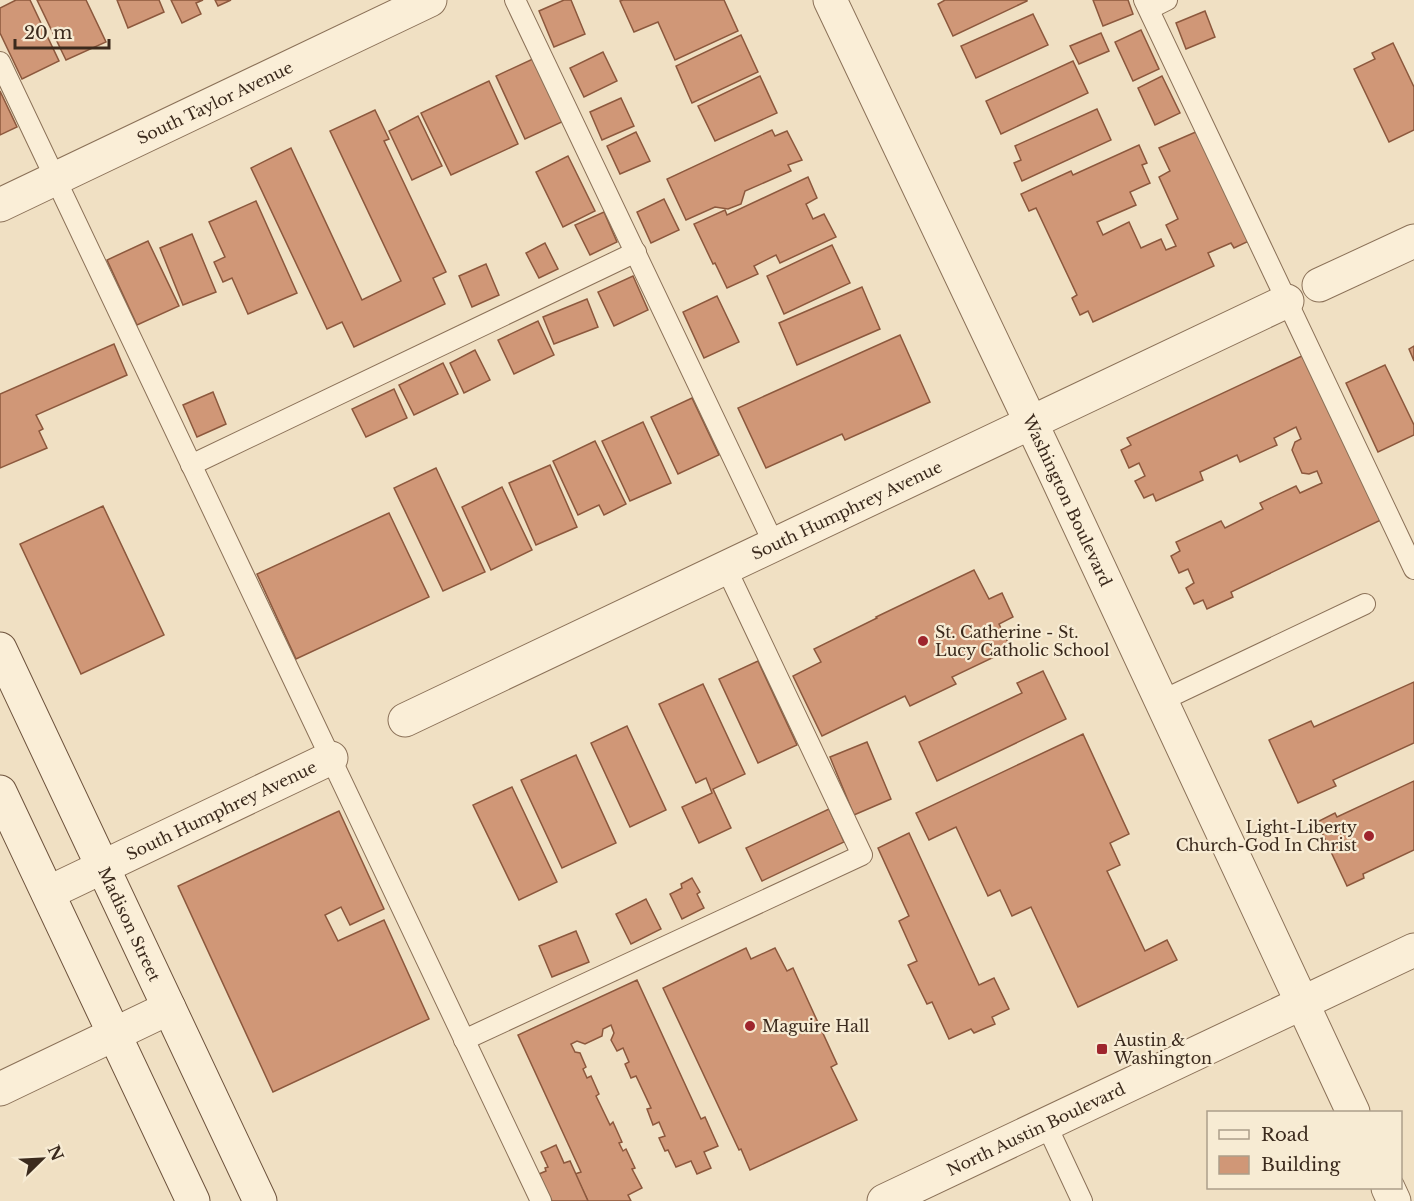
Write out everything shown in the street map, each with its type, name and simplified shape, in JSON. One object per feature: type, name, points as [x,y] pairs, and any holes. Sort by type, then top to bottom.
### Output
[{"type":"street","name":"South Taylor Avenue","points":[[0,205],[430,0]]},
{"type":"street","name":"Washington Boulevard","points":[[830,0],[1031,422],[1352,1111]]},
{"type":"street","points":[[1319,285],[1414,241]]},
{"type":"street","name":"South Humphrey Avenue","points":[[405,720],[1287,301]]},
{"type":"street","name":"Madison Street","points":[[0,648],[260,1201]]},
{"type":"street","name":"South Humphrey Avenue","points":[[48,893],[331,758]]},
{"type":"street","points":[[3,804],[48,893],[193,1201]]},
{"type":"street","name":"North Austin Boulevard","points":[[884,1201],[1414,950]]},
{"type":"street","points":[[0,1089],[169,1008]]},
{"type":"lane","points":[[515,0],[774,544]]},
{"type":"lane","points":[[1167,0],[1146,4],[1414,569]]},
{"type":"lane","points":[[0,62],[541,1201]]},
{"type":"lane","points":[[191,465],[636,252]]},
{"type":"lane","points":[[464,1040],[862,855],[726,568]]},
{"type":"lane","points":[[1161,701],[1365,604]]},
{"type":"lane","points":[[1046,1124],[1082,1201]]},
{"type":"building","points":[[16,0],[30,0],[59,61],[22,79],[0,33],[0,8]]},
{"type":"building","points":[[37,0],[86,0],[106,42],[66,60]]},
{"type":"building","points":[[117,0],[159,0],[164,12],[128,28]]},
{"type":"building","points":[[171,0],[203,0],[196,3],[201,14],[182,23]]},
{"type":"building","points":[[215,0],[231,0],[218,6]]},
{"type":"building","points":[[564,0],[571,0],[585,34],[554,47],[539,11]]},
{"type":"building","points":[[724,0],[738,31],[675,60],[658,22],[634,32],[620,1]]},
{"type":"building","points":[[945,0],[1027,1],[953,36],[938,4]]},
{"type":"building","points":[[1093,0],[1128,0],[1133,14],[1103,26]]},
{"type":"building","points":[[1205,11],[1215,37],[1186,49],[1176,23]]},
{"type":"building","points":[[1033,14],[1048,45],[976,78],[961,46]]},
{"type":"building","points":[[1141,30],[1159,69],[1133,81],[1115,42]]},
{"type":"building","points":[[1101,33],[1109,51],[1079,64],[1070,46]]},
{"type":"building","points":[[741,35],[758,72],[692,103],[676,66]]},
{"type":"building","points":[[1393,43],[1414,87],[1414,130],[1389,142],[1354,69],[1375,59],[1372,53]]},
{"type":"building","points":[[603,52],[617,81],[584,97],[570,68]]},
{"type":"building","points":[[535,58],[564,121],[525,139],[496,76]]},
{"type":"building","points":[[1073,61],[1088,93],[1001,134],[986,101]]},
{"type":"building","points":[[760,76],[777,113],[715,141],[698,106]]},
{"type":"building","points":[[1162,76],[1180,113],[1155,125],[1138,88]]},
{"type":"building","points":[[489,81],[518,144],[451,175],[421,113]]},
{"type":"building","points":[[0,91],[17,127],[0,135]]},
{"type":"building","points":[[621,98],[634,126],[602,140],[590,112]]},
{"type":"building","points":[[1097,109],[1111,140],[1022,181],[1014,163],[1021,160],[1015,146]]},
{"type":"building","points":[[375,110],[389,139],[384,141],[446,272],[433,278],[445,304],[354,347],[342,322],[327,329],[251,168],[291,148],[362,300],[401,281],[330,131]]},
{"type":"building","points":[[418,116],[442,166],[412,180],[389,131]]},
{"type":"building","points":[[772,130],[775,136],[787,131],[802,160],[788,165],[791,171],[745,191],[741,204],[728,209],[715,207],[686,220],[667,179]]},
{"type":"building","points":[[1198,131],[1249,241],[1234,248],[1231,243],[1208,253],[1214,266],[1093,322],[1088,311],[1080,315],[1072,298],[1077,295],[1036,208],[1029,211],[1021,194],[1071,171],[1073,175],[1139,145],[1147,163],[1142,165],[1150,183],[1130,192],[1136,205],[1097,222],[1103,235],[1129,222],[1141,248],[1161,239],[1166,250],[1176,246],[1166,225],[1178,219],[1159,177],[1170,171],[1159,148]]},
{"type":"building","points":[[636,132],[650,161],[620,174],[607,146]]},
{"type":"building","points":[[568,156],[595,211],[563,227],[536,172]]},
{"type":"building","points":[[808,177],[817,198],[806,204],[813,219],[824,214],[836,237],[780,263],[776,255],[754,266],[758,274],[727,288],[694,224],[725,210],[727,215]]},
{"type":"building","points":[[664,199],[679,230],[651,243],[637,212]]},
{"type":"building","points":[[256,201],[297,293],[248,314],[232,278],[223,282],[214,262],[225,257],[209,222]]},
{"type":"building","points":[[604,212],[617,242],[590,255],[575,225]]},
{"type":"building","points":[[192,234],[216,292],[183,305],[160,248]]},
{"type":"building","points":[[148,241],[179,306],[137,325],[107,260]]},
{"type":"building","points":[[545,243],[558,269],[539,278],[526,253]]},
{"type":"building","points":[[832,245],[850,283],[784,314],[767,276]]},
{"type":"building","points":[[486,264],[499,295],[472,307],[459,276]]},
{"type":"building","points":[[633,276],[648,310],[614,326],[598,292]]},
{"type":"building","points":[[862,287],[880,329],[797,365],[779,323]]},
{"type":"building","points":[[717,296],[739,342],[704,358],[683,312]]},
{"type":"building","points":[[587,299],[598,327],[554,344],[543,317]]},
{"type":"building","points":[[538,321],[554,355],[514,374],[498,340]]},
{"type":"building","points":[[900,335],[930,402],[845,440],[842,434],[766,468],[738,408]]},
{"type":"building","points":[[114,344],[127,375],[36,415],[43,429],[39,431],[47,448],[0,468],[0,394]]},
{"type":"building","points":[[1414,346],[1414,361],[1409,349]]},
{"type":"building","points":[[475,350],[490,380],[464,393],[450,363]]},
{"type":"building","points":[[1304,355],[1381,520],[1231,592],[1233,597],[1207,609],[1203,600],[1194,604],[1186,588],[1194,583],[1188,569],[1179,573],[1171,556],[1180,551],[1176,542],[1221,521],[1225,528],[1263,509],[1260,503],[1296,486],[1300,493],[1322,483],[1317,471],[1309,474],[1302,473],[1292,450],[1295,442],[1301,439],[1296,427],[1274,438],[1277,445],[1240,462],[1237,455],[1200,472],[1203,480],[1156,501],[1153,494],[1144,498],[1135,481],[1145,476],[1139,463],[1129,468],[1121,450],[1131,445],[1127,438]]},
{"type":"building","points":[[443,363],[458,394],[414,415],[399,385]]},
{"type":"building","points":[[1385,365],[1414,425],[1414,435],[1378,452],[1346,383]]},
{"type":"building","points":[[394,389],[407,418],[366,437],[352,409]]},
{"type":"building","points":[[213,392],[226,424],[197,437],[183,405]]},
{"type":"building","points":[[692,398],[719,455],[678,474],[651,417]]},
{"type":"building","points":[[643,422],[671,483],[630,501],[602,441]]},
{"type":"building","points":[[595,441],[626,504],[604,515],[599,505],[578,515],[553,461]]},
{"type":"building","points":[[550,465],[577,527],[536,545],[509,483]]},
{"type":"building","points":[[436,468],[485,572],[443,591],[394,488]]},
{"type":"building","points":[[502,487],[532,550],[491,570],[462,507]]},
{"type":"building","points":[[103,506],[164,635],[81,674],[20,544]]},
{"type":"building","points":[[389,513],[429,597],[296,659],[257,574]]},
{"type":"building","points":[[974,570],[989,599],[1002,593],[1013,617],[999,624],[1011,649],[952,677],[956,684],[910,706],[905,696],[822,736],[793,676],[821,662],[814,649]]},
{"type":"building","points":[[758,661],[797,745],[758,763],[719,679]]},
{"type":"building","points":[[1043,671],[1066,719],[937,781],[919,742],[1022,693],[1017,683]]},
{"type":"building","points":[[1414,682],[1414,743],[1333,780],[1336,786],[1298,803],[1269,740],[1311,721],[1314,727]]},
{"type":"building","points":[[703,684],[745,774],[713,789],[731,828],[699,843],[682,807],[712,793],[706,778],[696,783],[659,704]]},
{"type":"building","points":[[627,726],[666,810],[630,827],[591,743]]},
{"type":"building","points":[[1083,734],[1129,834],[1110,843],[1120,865],[1107,871],[1145,951],[1167,940],[1177,960],[1078,1007],[1031,907],[1012,916],[1000,890],[988,896],[956,827],[929,840],[916,813]]},
{"type":"building","points":[[867,742],[891,799],[854,815],[830,757]]},
{"type":"building","points":[[576,755],[616,843],[562,868],[521,780]]},
{"type":"building","name":"Light-Liberty Church-God In Christ","points":[[1414,781],[1414,850],[1363,874],[1364,878],[1347,886],[1317,822],[1335,813],[1337,817]]},
{"type":"building","points":[[512,787],[557,882],[519,900],[473,805]]},
{"type":"building","points":[[829,809],[844,842],[762,881],[746,848]]},
{"type":"building","points":[[339,811],[384,909],[350,925],[341,907],[325,915],[338,941],[384,920],[429,1019],[273,1092],[178,886]]},
{"type":"building","points":[[909,833],[979,985],[994,978],[1009,1009],[992,1017],[995,1024],[974,1033],[971,1029],[949,1039],[932,1002],[927,1004],[908,965],[917,961],[899,921],[909,916],[878,848]]},
{"type":"building","points":[[692,878],[700,892],[697,894],[704,908],[682,919],[670,894],[682,888],[681,884]]},
{"type":"building","points":[[646,899],[661,929],[631,944],[616,914]]},
{"type":"building","points":[[576,931],[589,962],[552,977],[539,946]]},
{"type":"building","name":"Maguire Hall","points":[[746,948],[751,959],[775,948],[787,971],[793,968],[837,1064],[831,1067],[857,1120],[750,1170],[663,988]]},
{"type":"building","points":[[637,980],[701,1119],[705,1117],[718,1146],[704,1152],[711,1168],[697,1174],[691,1161],[676,1167],[659,1138],[665,1136],[659,1122],[653,1125],[647,1109],[651,1108],[636,1076],[631,1078],[625,1064],[629,1062],[623,1048],[617,1051],[611,1040],[614,1033],[611,1025],[603,1029],[602,1036],[585,1044],[577,1041],[571,1044],[575,1052],[580,1053],[586,1067],[583,1069],[587,1078],[591,1076],[599,1094],[596,1096],[610,1125],[613,1122],[622,1142],[619,1143],[623,1151],[626,1149],[635,1168],[632,1169],[642,1188],[628,1195],[631,1201],[588,1201],[575,1174],[581,1172],[518,1035]]},
{"type":"building","points":[[556,1145],[564,1163],[570,1161],[588,1201],[552,1201],[539,1174],[546,1171],[545,1168],[548,1167],[541,1152]]},
{"type":"place","name":"St. Catherine - St. Lucy Catholic School","points":[[923,641]]},
{"type":"place","name":"Light-Liberty Church-God In Christ","points":[[1369,836]]},
{"type":"place","name":"Maguire Hall","points":[[750,1026]]},
{"type":"place","name":"Austin & Washington","points":[[1102,1049]]}]
